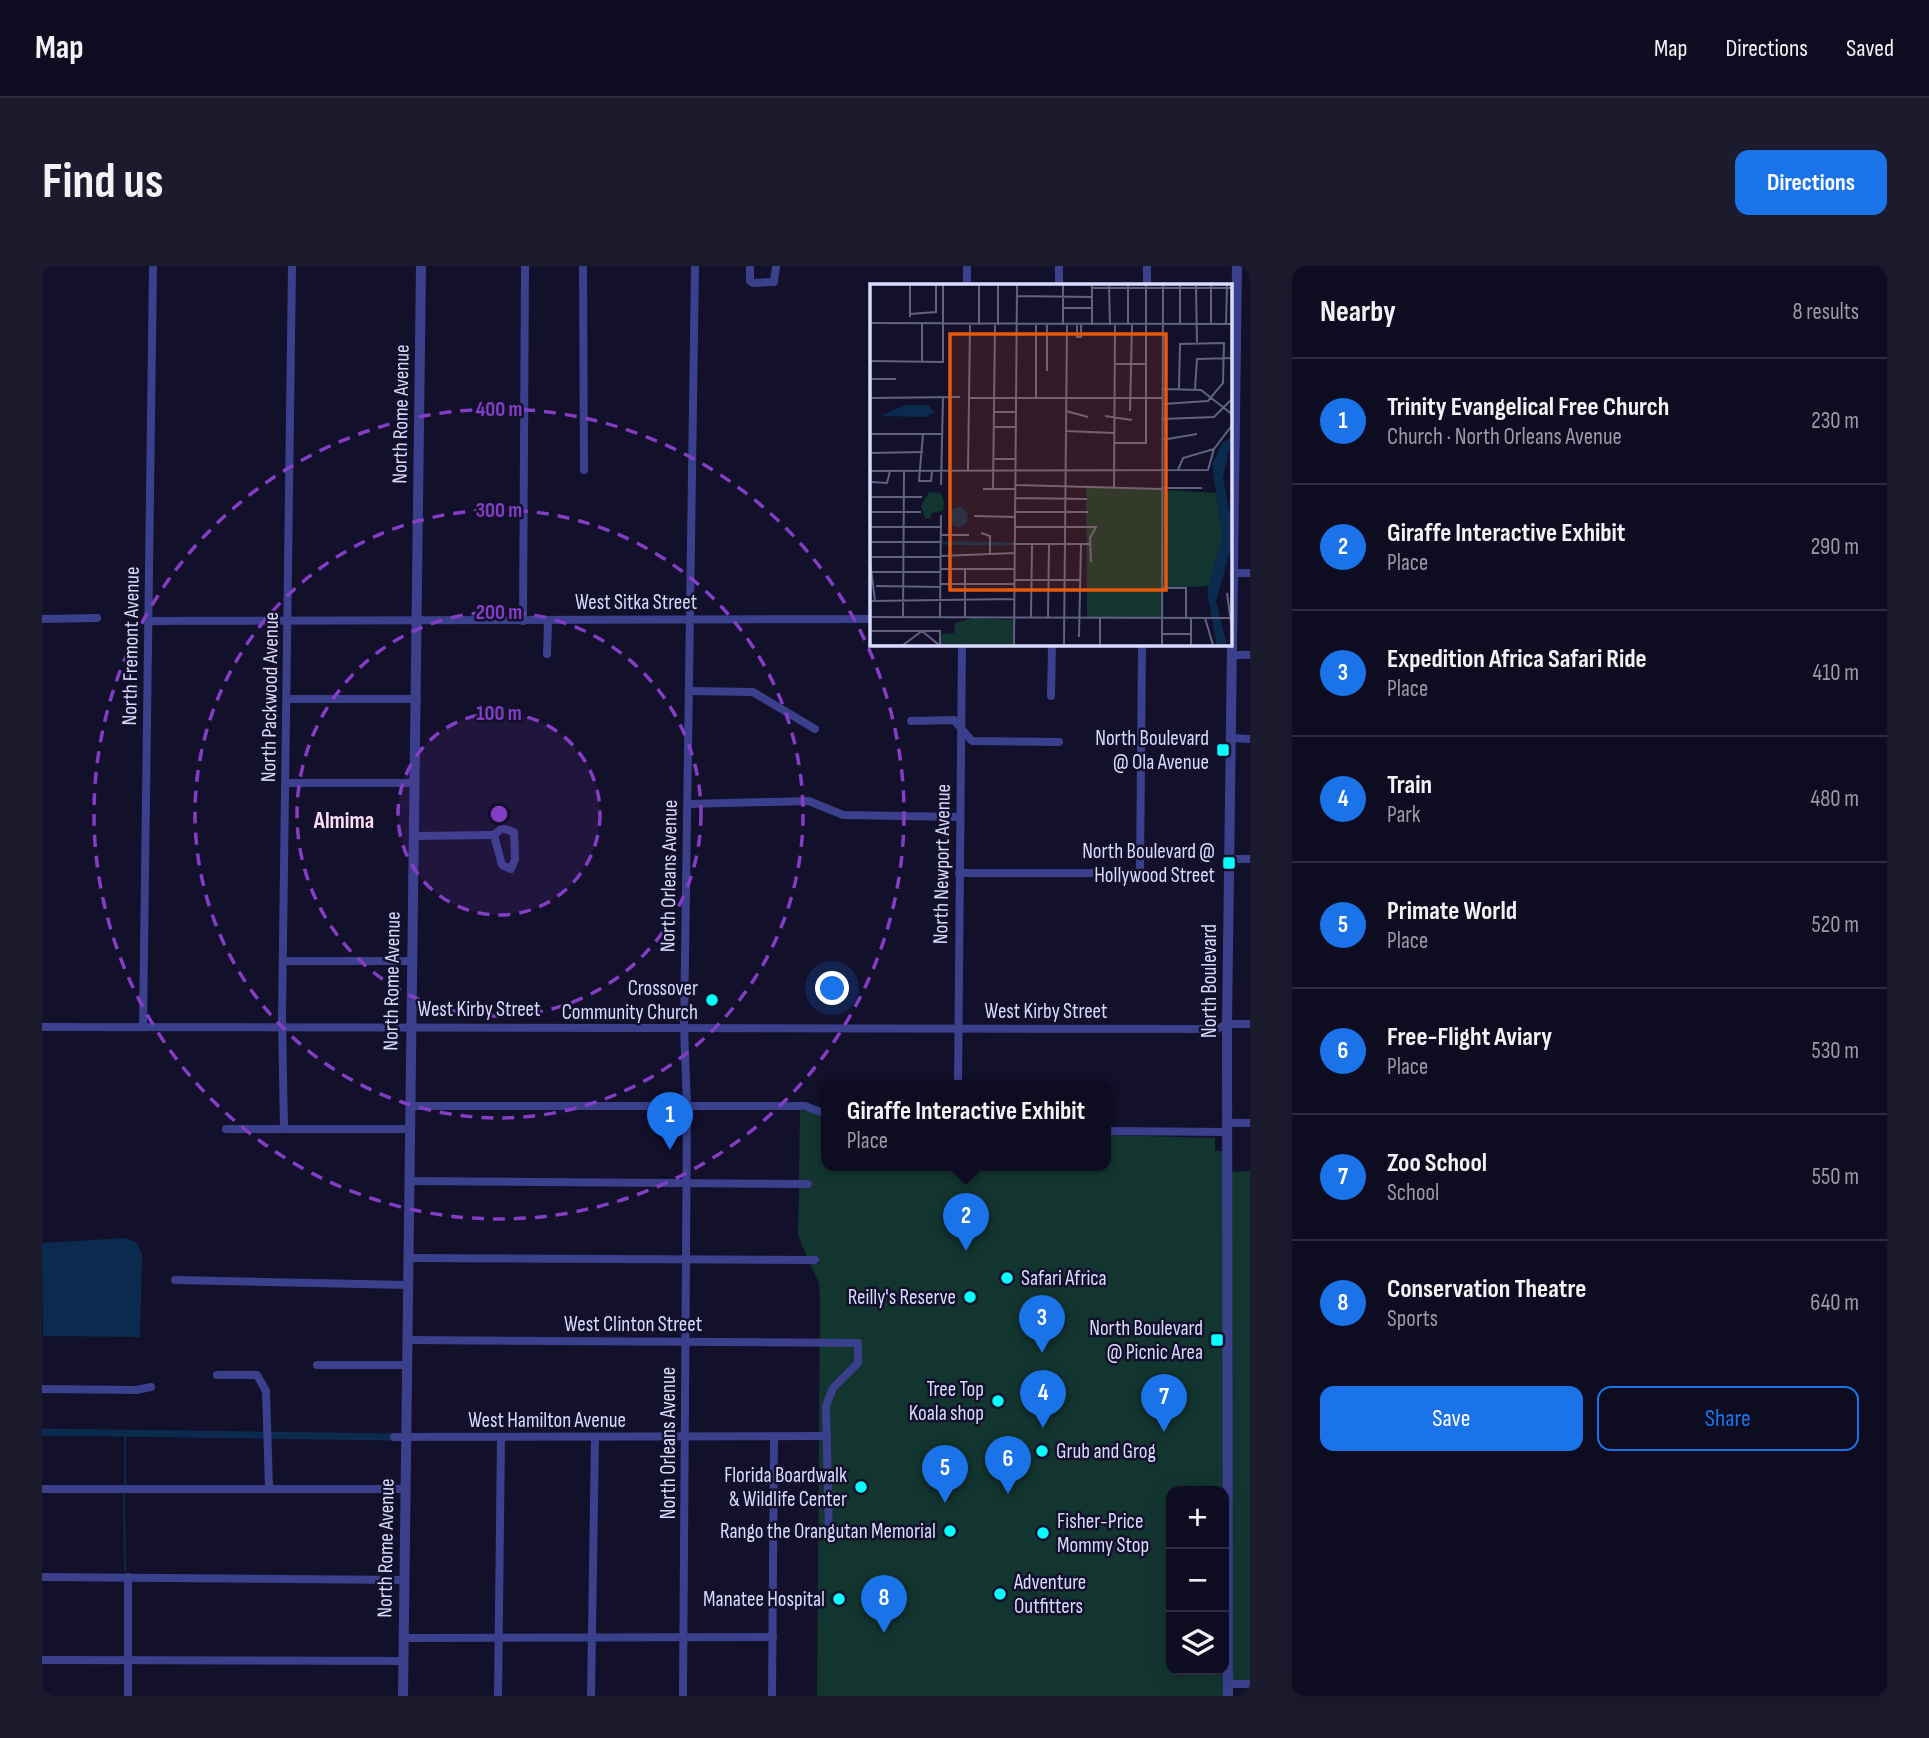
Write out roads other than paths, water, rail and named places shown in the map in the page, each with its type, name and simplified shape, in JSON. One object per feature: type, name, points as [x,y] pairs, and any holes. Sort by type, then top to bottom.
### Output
[{"type":"street","name":"North Fremont Avenue","points":[[143,1027],[153,266]]},
{"type":"street","name":"North Packwood Avenue","points":[[285,1129],[283,961],[292,266]]},
{"type":"street","name":"North Rome Avenue","points":[[403,1696],[421,266]]},
{"type":"street","points":[[523,621],[525,266]]},
{"type":"street","points":[[583,266],[584,470]]},
{"type":"street","name":"North Orleans Avenue","points":[[683,1696],[687,1106],[684,1027],[695,266]]},
{"type":"street","points":[[750,266],[750,281],[753,283],[774,282],[776,266]]},
{"type":"street","points":[[967,266],[967,284]]},
{"type":"street","points":[[1059,266],[1059,284]]},
{"type":"street","points":[[1147,266],[1147,284]]},
{"type":"street","name":"North Boulevard","points":[[1232,597],[1237,266]]},
{"type":"street","points":[[1233,573],[1250,573]]},
{"type":"street","points":[[42,619],[97,618]]},
{"type":"street","name":"West Sitka Street","points":[[148,621],[870,619]]},
{"type":"street","points":[[547,654],[548,621]]},
{"type":"street","name":"North Newport Avenue","points":[[958,1080],[962,646]]},
{"type":"street","points":[[1051,696],[1052,646]]},
{"type":"street","points":[[959,873],[1140,873],[1142,646]]},
{"type":"street","name":"North Boulevard","points":[[1228,1696],[1227,1024],[1231,646]]},
{"type":"street","points":[[1231,655],[1250,655]]},
{"type":"street","points":[[689,691],[753,692],[815,729]]},
{"type":"street","points":[[287,699],[417,699]]},
{"type":"street","points":[[911,721],[954,720],[972,741],[1059,742]]},
{"type":"street","points":[[1231,738],[1250,738]]},
{"type":"street","points":[[286,783],[415,783]]},
{"type":"street","points":[[688,804],[809,802],[843,815],[960,817]]},
{"type":"street","points":[[414,836],[494,835],[502,828],[514,832],[515,859],[511,869],[502,865],[494,835]]},
{"type":"street","points":[[1229,859],[1250,859]]},
{"type":"street","points":[[283,961],[412,961]]},
{"type":"street","name":"West Kirby Street","points":[[42,1027],[1217,1029],[1227,1024],[1250,1024]]},
{"type":"street","points":[[410,1106],[806,1106],[821,1112]]},
{"type":"street","points":[[1111,1131],[1227,1127],[1250,1123]]},
{"type":"street","points":[[226,1129],[410,1129]]},
{"type":"street","points":[[409,1181],[808,1184]]},
{"type":"street","points":[[408,1258],[815,1261]]},
{"type":"street","points":[[175,1280],[408,1285]]},
{"type":"street","name":"West Clinton Street","points":[[407,1340],[858,1343],[858,1363],[833,1388],[826,1406],[827,1436]]},
{"type":"street","points":[[317,1365],[407,1365]]},
{"type":"street","points":[[217,1375],[257,1375],[266,1391],[269,1488]]},
{"type":"street","points":[[42,1389],[136,1390],[151,1387]]},
{"type":"street","points":[[827,1436],[829,1537]]},
{"type":"street","name":"West Hamilton Avenue","points":[[394,1437],[827,1436]]},
{"type":"street","points":[[498,1696],[501,1437]]},
{"type":"street","points":[[591,1696],[595,1437]]},
{"type":"street","points":[[772,1696],[774,1437]]},
{"type":"street","points":[[42,1489],[406,1489]]},
{"type":"street","points":[[42,1577],[405,1580]]},
{"type":"street","points":[[128,1577],[128,1696]]},
{"type":"street","points":[[404,1638],[774,1637]]},
{"type":"street","points":[[42,1660],[404,1661]]},
{"type":"street","points":[[1227,1684],[1250,1685]]},
{"type":"water","points":[[125,1238],[136,1242],[142,1254],[140,1337],[43,1336],[42,1243]]},
{"type":"waterway","points":[[42,1432],[394,1437]]},
{"type":"waterway","points":[[125,1434],[125,1484]]},
{"type":"waterway","points":[[124,1494],[125,1570]]},
{"type":"place","name":"North Boulevard @ Ola Avenue","points":[[1223,750]]},
{"type":"place","name":"North Boulevard @ Hollywood Street","points":[[1229,863]]},
{"type":"place","name":"Crossover Community Church","points":[[712,1000]]},
{"type":"place","name":"Trinity Evangelical Free Church","points":[[670,1150]]},
{"type":"place","name":"Giraffe Interactive Exhibit","points":[[966,1251]]},
{"type":"place","name":"Safari Africa","points":[[1007,1278]]},
{"type":"place","name":"Reilly's Reserve","points":[[970,1297]]},
{"type":"place","name":"North Boulevard @ Picnic Area","points":[[1217,1340]]},
{"type":"place","name":"Expedition Africa Safari Ride","points":[[1042,1353]]},
{"type":"place","name":"Tree Top Koala shop","points":[[998,1401]]},
{"type":"place","name":"Train","points":[[1043,1428]]},
{"type":"place","name":"Zoo School","points":[[1164,1432]]},
{"type":"place","name":"Grub and Grog","points":[[1042,1451]]},
{"type":"place","name":"Florida Boardwalk & Wildlife Center","points":[[861,1487]]},
{"type":"place","name":"Free-Flight Aviary","points":[[1008,1494]]},
{"type":"place","name":"Primate World","points":[[945,1503]]},
{"type":"place","name":"Rango the Orangutan Memorial","points":[[950,1531]]},
{"type":"place","name":"Fisher-Price Mommy Stop","points":[[1043,1533]]},
{"type":"place","name":"Adventure Outfitters","points":[[1000,1594]]},
{"type":"place","name":"Manatee Hospital","points":[[839,1599]]},
{"type":"place","name":"Conservation Theatre","points":[[884,1633]]},
{"type":"district","name":"Almima","points":[[344,821]]}]
